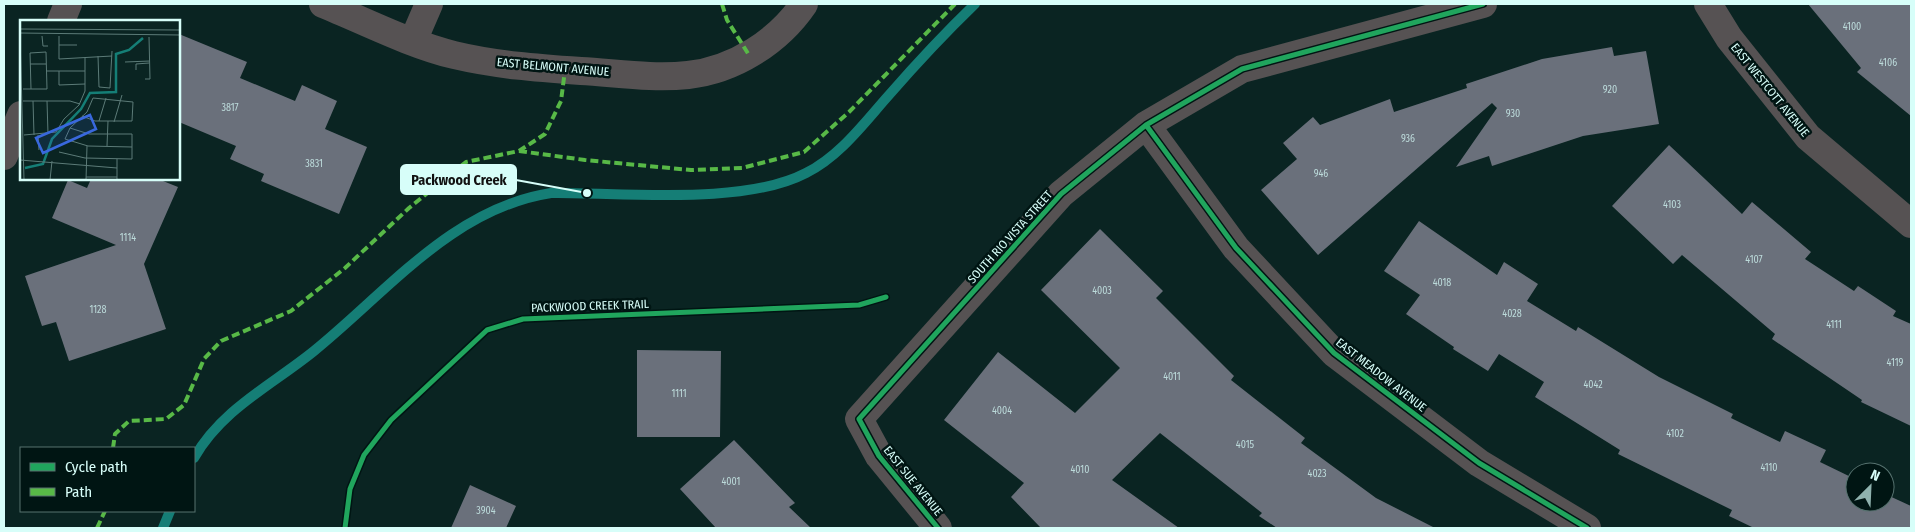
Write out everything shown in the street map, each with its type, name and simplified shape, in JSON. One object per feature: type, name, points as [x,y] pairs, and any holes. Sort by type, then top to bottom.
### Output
[{"type":"street","points":[[61,20],[68,4]]},
{"type":"street","name":"EAST BELMONT AVENUE","points":[[323,4],[413,41],[452,54],[511,66],[630,74],[689,75],[731,63],[771,41],[804,4]]},
{"type":"street","points":[[413,41],[429,4]]},
{"type":"street","name":"SOUTH RIO VISTA STREET","points":[[859,419],[1061,194],[1146,125],[1242,69],[1483,4]]},
{"type":"street","name":"EAST WESTCOTT AVENUE","points":[[1708,4],[1729,38],[1808,137],[1911,224]]},
{"type":"street","points":[[4,156],[20,117]]},
{"type":"street","name":"EAST MEADOW AVENUE","points":[[1146,125],[1236,248],[1334,353],[1479,463],[1587,528]]},
{"type":"street","name":"EAST SUE AVENUE","points":[[859,419],[879,456],[938,528]]},
{"type":"building","points":[[1808,4],[1911,4],[1911,116],[1857,72],[1861,68]]},
{"type":"building","points":[[180,34],[247,62],[240,78],[295,101],[302,85],[337,101],[325,129],[367,147],[339,214],[261,181],[264,174],[230,159],[236,146],[180,122]]},
{"type":"building","points":[[1612,47],[1614,56],[1646,51],[1659,124],[1583,136],[1492,166],[1489,156],[1456,167],[1497,108],[1492,103],[1318,255],[1261,190],[1297,159],[1283,143],[1313,117],[1320,125],[1390,99],[1394,112],[1467,88],[1466,84],[1542,59]]},
{"type":"building","points":[[1669,145],[1742,214],[1752,202],[1811,252],[1805,259],[1854,291],[1858,286],[1896,311],[1893,316],[1911,324],[1911,426],[1861,402],[1862,400],[1772,339],[1775,334],[1682,255],[1673,264],[1612,206]]},
{"type":"building","points":[[68,180],[87,188],[91,180],[160,180],[178,187],[144,264],[166,329],[69,361],[56,322],[42,326],[25,276],[116,245],[52,218]]},
{"type":"building","points":[[1419,221],[1497,275],[1504,262],[1538,284],[1527,301],[1576,331],[1578,327],[1659,377],[1733,414],[1731,418],[1780,442],[1785,431],[1826,450],[1820,462],[1845,474],[1845,512],[1895,512],[1895,499],[1911,506],[1911,528],[1754,528],[1729,516],[1732,510],[1618,454],[1620,450],[1535,397],[1544,382],[1499,354],[1488,371],[1453,349],[1454,347],[1406,314],[1420,295],[1384,271]]},
{"type":"building","points":[[1100,229],[1163,291],[1156,298],[1234,376],[1231,380],[1305,438],[1301,443],[1376,498],[1435,528],[1277,528],[1259,516],[1262,513],[1160,433],[1112,480],[1179,528],[1041,528],[1011,497],[1024,483],[944,420],[998,352],[1075,413],[1120,368],[1041,290]]},
{"type":"building","points":[[637,350],[721,351],[720,437],[637,437]]},
{"type":"building","points":[[734,440],[795,503],[789,507],[811,528],[716,528],[680,489]]},
{"type":"building","points":[[470,485],[516,506],[506,528],[451,528]]},
{"type":"waterway","points":[[195,456],[205,441],[233,412],[314,351],[423,256],[452,234],[483,216],[516,202],[551,193],[716,194],[750,190],[780,183],[806,173],[830,158],[841,148],[920,60],[975,4]]},
{"type":"waterway","points":[[163,528],[170,512]]},
{"type":"marked path","points":[[722,4],[727,20],[749,55]]},
{"type":"marked path","points":[[519,151],[585,160],[691,170],[742,168],[804,152],[849,112],[955,4]]},
{"type":"marked path","points":[[113,447],[115,434],[129,421],[166,419],[184,405],[204,359],[221,341],[291,311],[345,268],[409,208],[466,162],[519,151],[545,134],[561,101],[565,70]]},
{"type":"marked path","points":[[97,528],[105,512]]},
{"type":"cycle path","points":[[938,528],[879,456],[859,419],[1061,194],[1146,125],[1242,69],[1483,4]]},
{"type":"cycle path","points":[[1146,125],[1236,248],[1334,353],[1479,463],[1587,528]]},
{"type":"cycle path","name":"PACKWOOD CREEK TRAIL","points":[[345,528],[350,489],[364,455],[391,420],[487,330],[523,319],[859,305],[886,297]]},
{"type":"place","name":"Packwood Creek","points":[[587,193]]}]
